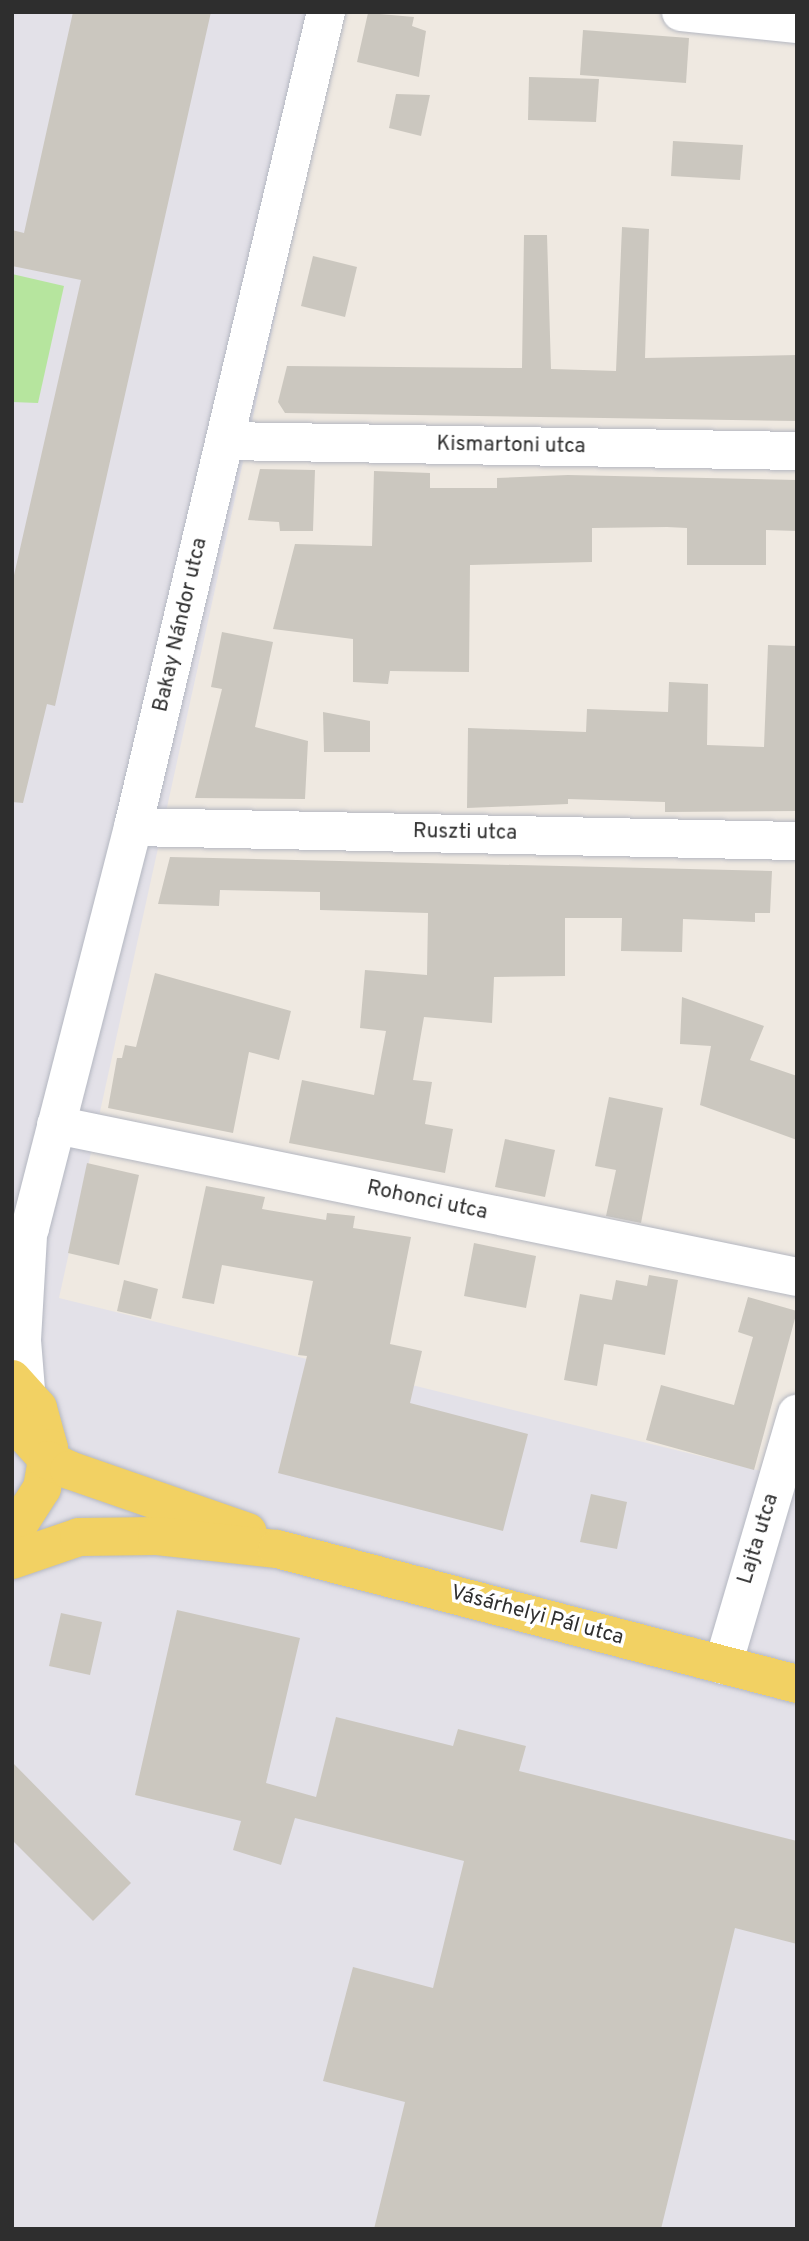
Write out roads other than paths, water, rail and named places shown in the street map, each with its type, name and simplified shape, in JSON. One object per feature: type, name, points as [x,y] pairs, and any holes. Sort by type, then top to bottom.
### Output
[{"type":"main road","points":[[17,1396],[38,1408],[48,1449]]},
{"type":"main road","name":"Vásárhelyi Pál utca","points":[[15,1537],[42,1488],[48,1449],[71,1452],[230,1506],[277,1549]]},
{"type":"main road","name":"Vásárhelyi Pál utca","points":[[15,1537],[81,1515],[157,1536],[277,1549],[797,1684]]},
{"type":"street","name":"Bakay Nándor utca","points":[[17,1396],[22,1340],[20,1250],[56,1125],[133,827],[326,12]]},
{"type":"street","points":[[681,12],[797,24]]},
{"type":"street","name":"Kismartoni utca","points":[[225,441],[797,452]]},
{"type":"street","name":"Ruszti utca","points":[[133,827],[797,841]]},
{"type":"street","name":"Rohonci utca","points":[[56,1125],[797,1276]]},
{"type":"street","name":"Lajta utca","points":[[723,1665],[797,1414]]}]
